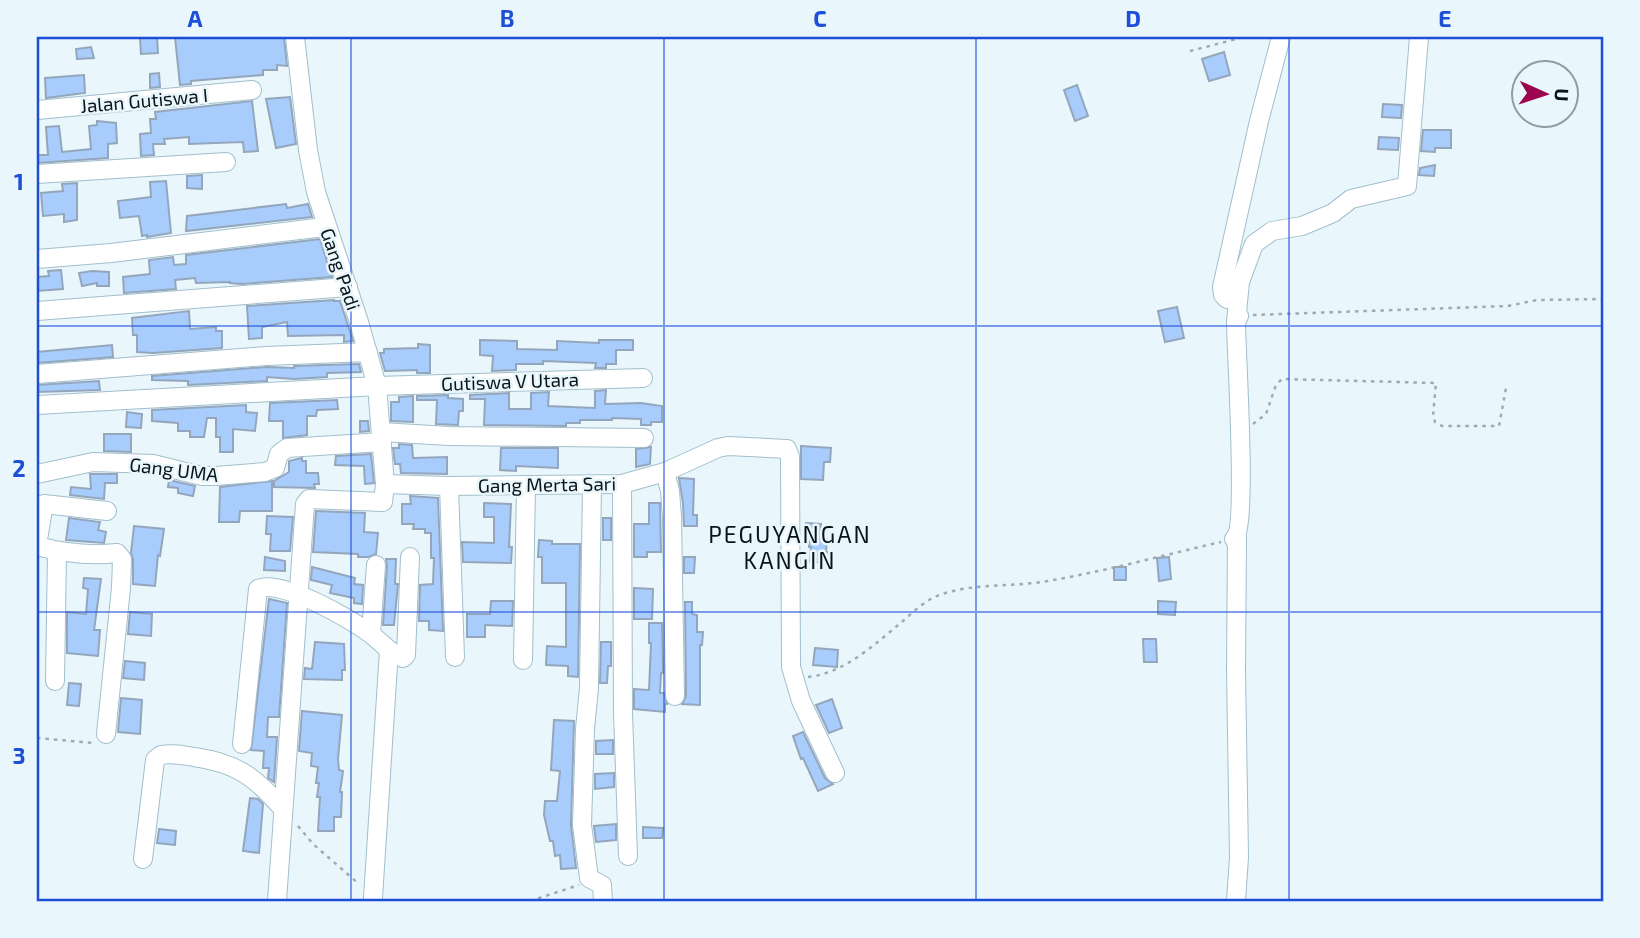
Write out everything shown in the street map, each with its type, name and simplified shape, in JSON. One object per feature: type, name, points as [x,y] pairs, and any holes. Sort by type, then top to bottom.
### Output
[{"type":"street","name":"Gang Padi","points":[[295,37],[308,150],[316,192],[377,386],[384,493]]},
{"type":"street","points":[[1237,312],[1223,295],[1222,287],[1259,121],[1281,37]]},
{"type":"street","points":[[1236,901],[1239,857],[1236,538],[1240,500],[1237,312],[1240,282],[1254,244],[1272,230],[1302,226],[1333,213],[1351,199],[1407,186],[1419,37]]},
{"type":"street","name":"Jalan Gutiswa I","points":[[37,110],[252,90]]},
{"type":"street","points":[[37,174],[226,162]]},
{"type":"street","points":[[37,259],[111,253],[324,227]]},
{"type":"street","points":[[37,311],[348,287]]},
{"type":"street","points":[[37,374],[253,357],[368,352]]},
{"type":"street","name":"Gutiswa V Utara","points":[[37,405],[377,386],[643,378]]},
{"type":"street","name":"Gang UMA","points":[[37,474],[93,462],[153,464],[202,475],[265,472],[275,467],[279,454],[287,448],[382,437],[644,438]]},
{"type":"street","name":"Gang Merta Sari","points":[[299,593],[306,501],[309,499],[449,486],[622,484],[665,472],[718,448],[728,446],[787,449],[790,457],[793,677],[800,701],[835,773]]},
{"type":"street","points":[[665,472],[672,517],[675,696]]},
{"type":"street","points":[[622,484],[623,713],[628,856]]},
{"type":"street","points":[[523,660],[526,485]]},
{"type":"street","points":[[449,486],[455,657]]},
{"type":"street","points":[[593,486],[589,688],[582,825],[589,878],[602,885],[603,901]]},
{"type":"street","points":[[106,734],[122,558],[117,553],[96,555],[57,551],[37,545],[44,505],[107,511]]},
{"type":"street","points":[[55,681],[57,551]]},
{"type":"street","points":[[242,744],[256,593],[261,586],[299,593],[371,634],[399,658],[405,655],[410,557]]},
{"type":"street","points":[[371,634],[376,565]]},
{"type":"street","points":[[276,901],[299,593]]},
{"type":"street","points":[[373,898],[389,650]]},
{"type":"street","points":[[143,859],[155,760],[161,755],[208,759],[239,768],[258,782],[283,808]]},
{"type":"path","points":[[1190,51],[1244,37]]},
{"type":"path","points":[[1237,312],[1508,306],[1537,300],[1603,299]]},
{"type":"path","points":[[1240,435],[1266,414],[1276,385],[1282,379],[1436,383],[1433,416],[1435,422],[1442,426],[1499,426],[1506,388]]},
{"type":"path","points":[[793,677],[817,676],[836,670],[877,642],[919,607],[943,594],[976,586],[1007,586],[1049,581],[1236,538]]},
{"type":"path","points":[[37,738],[98,743],[106,740],[106,734]]},
{"type":"path","points":[[283,808],[313,844],[373,898]]},
{"type":"path","points":[[530,901],[586,883],[589,878]]},
{"type":"building","points":[[157,37],[158,53],[141,54],[140,38]]},
{"type":"building","points":[[175,37],[284,37],[287,66],[277,65],[277,70],[263,70],[263,75],[191,81],[191,84],[180,85]]},
{"type":"building","points":[[91,47],[94,58],[77,59],[76,49]]},
{"type":"building","points":[[1224,52],[1230,75],[1209,81],[1202,59]]},
{"type":"building","points":[[159,73],[160,87],[150,88],[150,74]]},
{"type":"building","points":[[84,75],[85,93],[46,98],[45,78]]},
{"type":"building","points":[[1077,85],[1088,116],[1075,121],[1064,90]]},
{"type":"building","points":[[290,97],[296,144],[276,148],[266,99]]},
{"type":"building","points":[[252,101],[258,151],[244,152],[243,142],[189,144],[189,137],[164,139],[165,144],[153,144],[154,155],[141,156],[140,134],[151,133],[150,119],[156,119],[155,112]]},
{"type":"building","points":[[1383,104],[1402,105],[1401,118],[1382,117]]},
{"type":"building","points":[[97,121],[116,123],[117,143],[108,144],[108,158],[37,163],[37,155],[48,155],[46,127],[59,126],[62,152],[91,149],[89,126],[97,125]]},
{"type":"building","points":[[1423,130],[1451,130],[1451,148],[1435,148],[1435,152],[1421,151]]},
{"type":"building","points":[[1379,137],[1399,138],[1398,150],[1378,149]]},
{"type":"building","points":[[1435,165],[1434,176],[1419,175],[1420,168]]},
{"type":"building","points":[[202,175],[202,189],[187,188],[187,176]]},
{"type":"building","points":[[166,181],[171,233],[142,236],[139,216],[120,218],[118,201],[151,197],[150,182]]},
{"type":"building","points":[[77,183],[77,220],[64,222],[64,214],[43,216],[41,193],[63,191],[62,184]]},
{"type":"building","points":[[286,204],[287,208],[308,204],[312,217],[186,231],[187,216]]},
{"type":"building","points":[[320,239],[332,277],[242,284],[196,283],[195,278],[175,280],[176,289],[124,293],[123,277],[150,274],[149,260],[173,257],[174,265],[186,264],[186,255]]},
{"type":"building","points":[[61,270],[63,289],[37,291],[37,277],[49,276],[48,271]]},
{"type":"building","points":[[109,272],[109,286],[97,286],[97,283],[82,286],[79,273]]},
{"type":"building","points":[[340,301],[353,341],[344,342],[344,335],[288,336],[287,322],[262,327],[262,338],[249,339],[247,306]]},
{"type":"building","points":[[1177,307],[1184,338],[1165,342],[1158,311]]},
{"type":"building","points":[[189,311],[190,329],[216,327],[216,331],[222,331],[222,348],[137,352],[137,335],[133,335],[132,318]]},
{"type":"building","points":[[480,340],[517,341],[517,349],[557,350],[557,341],[599,343],[599,340],[633,340],[633,350],[616,350],[616,364],[606,364],[606,368],[595,368],[596,363],[543,361],[543,364],[516,364],[516,370],[492,371],[493,356],[480,355]]},
{"type":"building","points":[[418,344],[430,345],[430,373],[417,373],[417,370],[385,371],[380,353],[384,353],[384,349],[418,348]]},
{"type":"building","points":[[112,345],[113,357],[37,363],[37,352]]},
{"type":"building","points":[[359,364],[361,372],[327,373],[327,377],[267,377],[267,381],[188,385],[188,381],[152,380],[152,376],[267,367]]},
{"type":"building","points":[[99,381],[100,390],[37,392],[37,385]]},
{"type":"building","points":[[606,390],[605,404],[641,403],[662,406],[662,422],[641,425],[641,419],[612,418],[580,420],[580,423],[566,423],[566,426],[484,425],[485,399],[470,399],[470,395],[509,393],[509,409],[531,409],[531,393],[549,392],[548,406],[595,408],[595,391]]},
{"type":"building","points":[[448,395],[448,398],[463,399],[463,411],[459,411],[458,425],[436,424],[437,400],[417,400],[417,396]]},
{"type":"building","points":[[413,396],[413,422],[391,421],[391,402],[399,402],[399,397]]},
{"type":"building","points":[[337,400],[338,409],[317,410],[316,416],[307,416],[307,435],[283,438],[283,421],[269,421],[270,403]]},
{"type":"building","points":[[246,405],[246,412],[257,413],[255,431],[233,429],[233,452],[220,452],[220,437],[216,437],[216,418],[207,418],[204,437],[190,437],[190,431],[178,431],[178,423],[152,421],[152,410]]},
{"type":"building","points":[[127,412],[142,414],[141,428],[126,427]]},
{"type":"building","points":[[360,421],[368,421],[369,431],[360,432]]},
{"type":"building","points":[[104,434],[131,434],[131,452],[104,451]]},
{"type":"building","points":[[399,444],[412,445],[413,458],[447,457],[447,474],[401,473],[400,464],[395,464],[393,448],[399,448]]},
{"type":"building","points":[[801,446],[831,448],[830,462],[824,462],[823,480],[801,479]]},
{"type":"building","points":[[651,447],[650,464],[636,467],[636,449]]},
{"type":"building","points":[[501,448],[558,448],[558,468],[516,466],[516,471],[500,470]]},
{"type":"building","points":[[371,454],[374,483],[365,484],[364,466],[335,465],[336,456]]},
{"type":"building","points":[[302,458],[302,461],[306,461],[306,473],[318,473],[319,484],[314,484],[315,488],[274,487],[274,481],[289,472],[289,461]]},
{"type":"building","points":[[90,474],[117,474],[117,483],[105,483],[104,499],[70,495],[71,487],[91,489]]},
{"type":"building","points":[[679,478],[694,479],[693,515],[697,515],[697,526],[684,526]]},
{"type":"building","points":[[169,480],[195,486],[193,496],[178,493],[178,488],[168,487]]},
{"type":"building","points":[[272,481],[272,511],[240,511],[239,522],[219,522],[220,487]]},
{"type":"building","points":[[410,496],[438,498],[443,631],[429,630],[429,621],[419,621],[420,585],[433,584],[434,558],[431,558],[431,533],[425,533],[425,529],[413,529],[414,524],[402,524],[402,504],[411,504]]},
{"type":"building","points":[[484,503],[511,504],[511,563],[463,562],[462,542],[494,543],[494,517],[484,517]]},
{"type":"building","points":[[649,503],[660,503],[661,552],[647,552],[647,557],[634,557],[634,524],[649,524]]},
{"type":"building","points":[[316,511],[365,513],[364,532],[378,533],[376,554],[358,557],[358,554],[313,552]]},
{"type":"building","points":[[267,516],[293,517],[290,551],[270,551],[271,534],[266,534]]},
{"type":"building","points":[[69,518],[100,522],[98,530],[106,532],[104,543],[66,540]]},
{"type":"building","points":[[603,518],[611,518],[611,540],[603,540]]},
{"type":"building","points":[[806,523],[821,524],[820,539],[827,539],[826,552],[833,552],[832,563],[810,562],[811,547],[809,536],[805,536]]},
{"type":"building","points":[[134,526],[164,529],[155,586],[133,584],[131,553]]},
{"type":"building","points":[[539,540],[552,541],[552,544],[580,544],[578,677],[568,676],[568,666],[546,665],[547,646],[566,647],[566,583],[542,583],[542,557],[538,557]]},
{"type":"building","points":[[265,557],[285,561],[285,571],[264,570]]},
{"type":"building","points":[[684,557],[695,557],[694,573],[684,573]]},
{"type":"building","points":[[1169,557],[1171,579],[1159,581],[1157,558]]},
{"type":"building","points":[[386,559],[396,559],[395,584],[398,584],[394,625],[383,625]]},
{"type":"building","points":[[312,567],[355,578],[354,584],[363,585],[362,604],[354,603],[354,598],[330,593],[332,585],[311,580]]},
{"type":"building","points":[[1114,567],[1126,567],[1126,580],[1114,580]]},
{"type":"building","points":[[84,578],[101,579],[94,630],[100,630],[98,656],[67,653],[67,612],[86,614],[88,589],[83,588]]},
{"type":"building","points":[[634,588],[653,589],[652,619],[634,619]]},
{"type":"building","points":[[269,599],[287,603],[279,717],[268,717],[267,737],[277,737],[274,782],[268,778],[269,768],[263,768],[264,751],[251,750]]},
{"type":"building","points":[[491,601],[513,601],[512,626],[485,625],[485,637],[467,637],[467,614],[490,614]]},
{"type":"building","points":[[1158,601],[1176,602],[1175,615],[1158,614]]},
{"type":"building","points":[[685,602],[692,602],[692,614],[697,615],[697,632],[703,632],[700,645],[700,705],[682,704],[686,696]]},
{"type":"building","points":[[130,612],[152,614],[151,636],[128,634]]},
{"type":"building","points":[[649,623],[662,623],[663,673],[660,693],[664,693],[667,704],[665,712],[634,709],[634,689],[649,690]]},
{"type":"building","points":[[1143,639],[1156,639],[1157,662],[1144,662]]},
{"type":"building","points":[[315,642],[344,644],[345,670],[342,670],[342,680],[304,679],[305,668],[312,669]]},
{"type":"building","points":[[601,642],[611,642],[611,666],[608,666],[607,683],[600,683]]},
{"type":"building","points":[[815,648],[838,650],[837,667],[813,665]]},
{"type":"building","points":[[125,661],[145,663],[144,680],[123,678]]},
{"type":"building","points":[[69,683],[81,684],[79,706],[67,705]]},
{"type":"building","points":[[121,698],[142,700],[140,734],[118,732]]},
{"type":"building","points":[[832,699],[842,728],[829,733],[816,705]]},
{"type":"building","points":[[302,711],[342,715],[338,759],[339,770],[343,771],[341,817],[334,817],[334,831],[318,831],[318,767],[311,766],[312,753],[299,751]]},
{"type":"building","points":[[554,720],[574,721],[571,825],[576,868],[561,869],[560,855],[555,856],[544,815],[545,801],[557,801],[560,771],[551,770]]},
{"type":"building","points":[[803,732],[825,778],[833,784],[818,791],[803,758],[801,759],[793,736]]},
{"type":"building","points":[[613,740],[613,754],[596,754],[596,741]]},
{"type":"building","points":[[614,773],[614,787],[595,789],[595,774]]},
{"type":"building","points":[[250,798],[258,799],[263,804],[259,853],[243,851]]},
{"type":"building","points":[[616,824],[616,840],[596,842],[594,826]]},
{"type":"building","points":[[643,827],[663,828],[662,838],[643,838]]},
{"type":"building","points":[[159,829],[176,831],[175,845],[157,843]]},
{"type":"district","name":"PEGUYANGAN KANGIN","points":[[790,547]]}]
